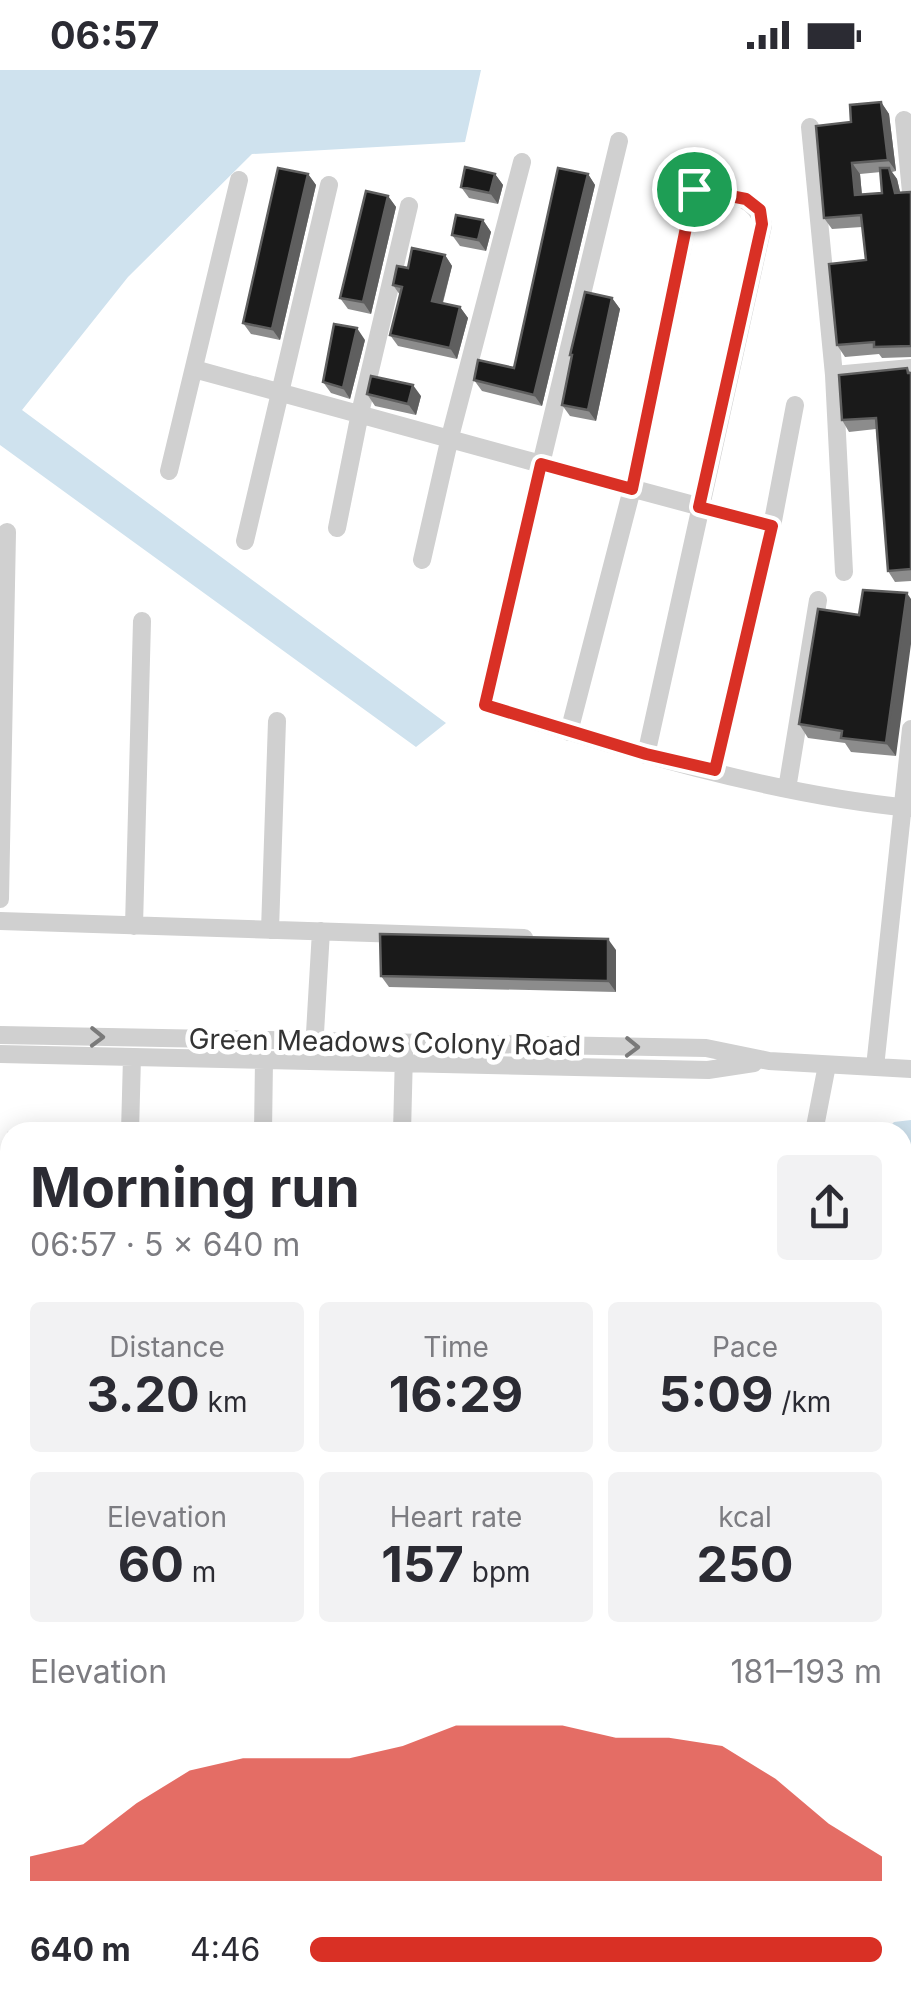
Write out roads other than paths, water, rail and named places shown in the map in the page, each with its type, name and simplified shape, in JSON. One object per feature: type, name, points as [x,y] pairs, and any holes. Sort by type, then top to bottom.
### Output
[{"type":"street","points":[[904,120],[911,192]]},
{"type":"street","points":[[810,127],[834,375],[844,572]]},
{"type":"street","points":[[619,141],[485,705],[646,754],[787,789],[906,807]]},
{"type":"street","points":[[569,732],[632,489],[701,158]]},
{"type":"street","points":[[422,560],[522,162]]},
{"type":"street","points":[[169,470],[239,180]]},
{"type":"street","points":[[245,541],[329,185]]},
{"type":"street","points":[[646,754],[762,224],[760,210],[746,199],[694,189]]},
{"type":"street","points":[[337,528],[409,206]]},
{"type":"street","points":[[834,375],[911,368]]},
{"type":"street","points":[[194,369],[772,526]]},
{"type":"street","points":[[715,770],[796,405]]},
{"type":"street","points":[[0,899],[7,532]]},
{"type":"street","points":[[787,789],[818,600]]},
{"type":"street","points":[[134,926],[142,621]]},
{"type":"street","points":[[270,930],[277,720]]},
{"type":"street","points":[[875,1067],[906,807],[911,729]]},
{"type":"street","points":[[0,922],[538,938]]},
{"type":"street","points":[[314,1061],[321,931]]},
{"type":"street","name":"Green Meadows Colony Road","points":[[0,1035],[706,1048],[769,1061],[911,1070]]},
{"type":"street","points":[[402,1122],[404,1042]]},
{"type":"street","name":"Green Meadows Colony Road","points":[[0,1054],[708,1070],[769,1061]]},
{"type":"street","points":[[130,1122],[132,1057]]},
{"type":"street","points":[[263,1122],[264,1060]]},
{"type":"street","points":[[816,1122],[827,1064]]},
{"type":"water","points":[[0,70],[481,70],[465,142],[252,154],[128,277],[22,410],[446,723],[416,747],[0,445]]}]
